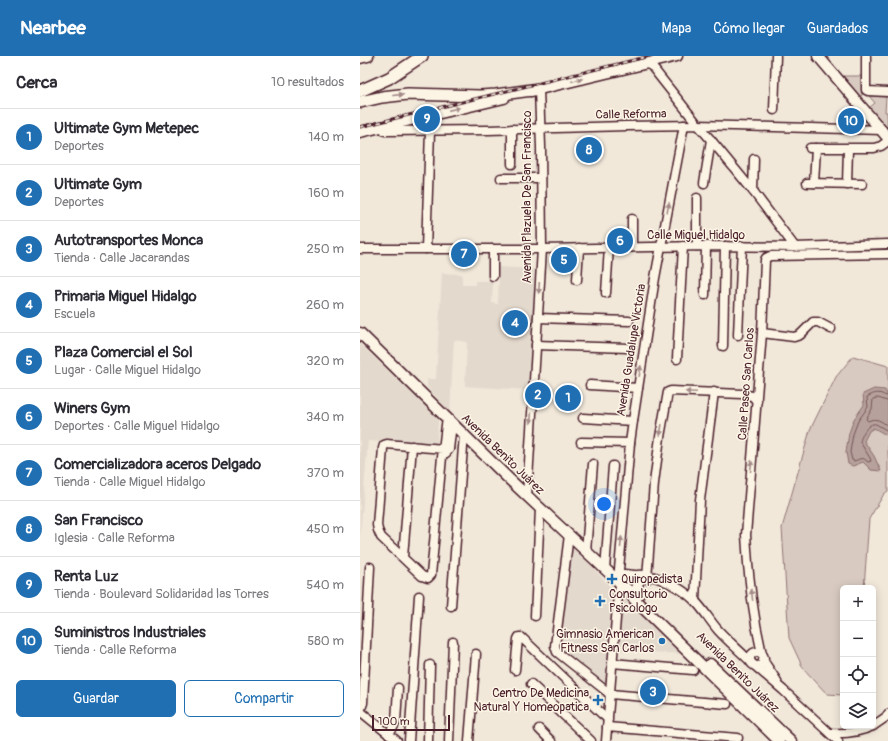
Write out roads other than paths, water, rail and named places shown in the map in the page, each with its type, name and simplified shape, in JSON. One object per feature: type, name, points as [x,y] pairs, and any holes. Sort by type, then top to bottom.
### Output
[{"type":"highway","points":[[360,91],[389,78],[422,56]]},
{"type":"highway","points":[[360,102],[382,97],[408,94],[480,96],[539,89]]},
{"type":"main road","points":[[360,58],[368,56]]},
{"type":"main road","points":[[360,132],[677,56]]},
{"type":"main road","points":[[818,56],[886,136]]},
{"type":"main road","name":"Avenida Benito Juárez","points":[[360,333],[540,509],[791,741]]},
{"type":"main road","points":[[628,575],[644,577],[636,588],[623,585],[628,575]]},
{"type":"main road","name":"Avenida Benito Juárez","points":[[623,585],[634,599],[779,741]]},
{"type":"street","points":[[774,110],[776,56]]},
{"type":"street","points":[[866,56],[866,90],[888,92]]},
{"type":"street","points":[[649,63],[698,125],[712,140],[795,247]]},
{"type":"street","name":"Avenida Plazuela De San Francisco","points":[[527,496],[542,249],[539,89]]},
{"type":"street","name":"Calle Reforma","points":[[386,125],[385,131],[488,133],[512,129],[698,125],[886,136]]},
{"type":"street","name":"Avenida Guadalupe Victoria","points":[[606,741],[617,606],[623,585],[630,443],[660,246],[684,125]]},
{"type":"street","points":[[512,129],[512,164]]},
{"type":"street","points":[[426,249],[430,131]]},
{"type":"street","points":[[862,184],[811,183],[813,148],[848,149],[868,153],[878,148],[886,136]]},
{"type":"street","points":[[704,183],[712,140]]},
{"type":"street","points":[[848,149],[848,184]]},
{"type":"street","points":[[753,192],[754,159]]},
{"type":"street","points":[[501,178],[541,178]]},
{"type":"street","points":[[697,198],[697,246]]},
{"type":"street","points":[[632,219],[632,247]]},
{"type":"street","name":"Calle Miguel Hidalgo","points":[[360,249],[542,249],[660,246],[795,247],[888,244]]},
{"type":"street","points":[[677,359],[683,246]]},
{"type":"street","points":[[706,246],[706,295]]},
{"type":"street","points":[[723,346],[726,246]]},
{"type":"street","points":[[738,335],[742,246]]},
{"type":"street","points":[[606,293],[609,247]]},
{"type":"street","points":[[577,280],[578,248]]},
{"type":"street","points":[[493,249],[493,276]]},
{"type":"street","name":"Calle Paseo San Carlos","points":[[756,658],[757,634],[747,559],[746,535],[759,384],[765,260],[768,257],[888,254]]},
{"type":"street","points":[[538,318],[629,321]]},
{"type":"street","points":[[762,333],[794,337],[800,335],[813,322],[818,322],[831,330]]},
{"type":"street","points":[[536,345],[628,348]]},
{"type":"street","points":[[742,394],[752,391],[759,384]]},
{"type":"street","points":[[590,385],[638,388]]},
{"type":"street","points":[[757,401],[752,396],[742,394],[714,392],[668,392],[660,436],[644,577],[666,581],[675,585],[695,600],[732,644],[756,658],[783,690],[838,741]]},
{"type":"street","points":[[695,600],[700,500],[714,392]]},
{"type":"street","points":[[583,418],[633,421]]},
{"type":"street","points":[[445,452],[412,446],[387,444],[384,445],[383,448],[377,525],[378,530],[381,536],[422,576],[428,578],[431,575],[449,420]]},
{"type":"street","points":[[451,606],[464,434]]},
{"type":"street","points":[[581,442],[630,443]]},
{"type":"street","points":[[403,557],[412,446]]},
{"type":"street","points":[[586,551],[593,464]]},
{"type":"street","points":[[605,569],[613,466]]},
{"type":"street","points":[[535,616],[540,509]]},
{"type":"street","points":[[569,535],[556,648],[557,652],[610,694],[727,704]]},
{"type":"street","points":[[370,567],[363,703],[360,711],[397,741]]},
{"type":"street","points":[[409,741],[419,596]]},
{"type":"street","points":[[515,670],[518,637],[521,637],[602,714],[608,723],[738,738]]},
{"type":"street","points":[[449,741],[453,642]]},
{"type":"street","points":[[469,741],[476,654]]},
{"type":"street","points":[[612,663],[693,670]]},
{"type":"street","points":[[428,741],[430,665]]},
{"type":"street","points":[[531,684],[591,741]]},
{"type":"street","points":[[389,735],[396,722],[398,688]]},
{"type":"street","points":[[876,724],[887,716]]},
{"type":"street","points":[[539,729],[551,741]]},
{"type":"street","points":[[830,733],[844,734],[867,729]]},
{"type":"water","points":[[874,389],[885,390],[888,396],[888,436],[874,428],[869,431],[864,441],[874,456],[881,471],[871,470],[863,462],[853,466],[848,464],[846,452],[849,433],[854,419],[864,405],[863,394]]},
{"type":"railway","points":[[360,127],[650,56]]},
{"type":"place","name":"Renta Luz","points":[[427,119]]},
{"type":"place","name":"Suministros Industriales","points":[[851,121]]},
{"type":"place","name":"San Francisco","points":[[589,150]]},
{"type":"place","name":"Winers Gym","points":[[620,241]]},
{"type":"place","name":"Comercializadora aceros Delgado","points":[[464,254]]},
{"type":"place","name":"Plaza Comercial el Sol","points":[[564,260]]},
{"type":"place","name":"Primaria Miguel Hidalgo","points":[[515,323]]},
{"type":"place","name":"Ultimate Gym","points":[[538,395]]},
{"type":"place","name":"Ultimate Gym Metepec","points":[[568,398]]},
{"type":"place","name":"Quiropedista","points":[[612,579]]},
{"type":"place","name":"Consultorio Psicologo","points":[[600,601]]},
{"type":"place","name":"Gimnasio American Fitness San Carlos","points":[[662,641]]},
{"type":"place","name":"Autotransportes Monca","points":[[653,692]]},
{"type":"place","name":"Centro De Medicina Natural Y Homeopatica","points":[[598,700]]}]
